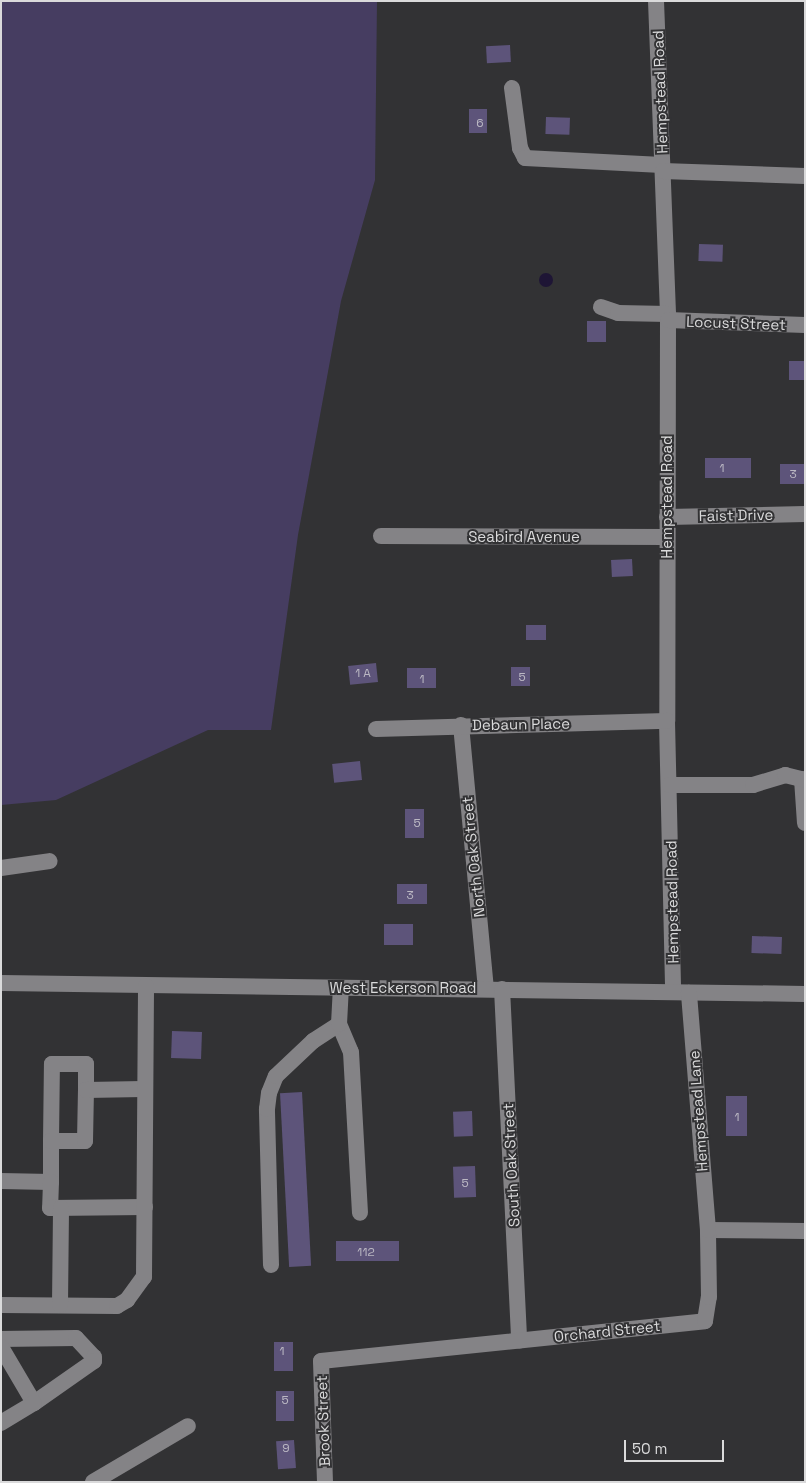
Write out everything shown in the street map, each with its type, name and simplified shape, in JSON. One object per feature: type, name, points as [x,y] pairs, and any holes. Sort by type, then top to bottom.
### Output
[{"type":"street","name":"Hempstead Road","points":[[656,1],[668,317],[667,721],[681,993]]},
{"type":"street","points":[[512,88],[520,148],[525,158],[805,176]]},
{"type":"street","name":"Locust Street","points":[[601,307],[618,313],[805,325]]},
{"type":"street","name":"Faist Drive","points":[[667,517],[805,514]]},
{"type":"street","name":"Seabird Avenue","points":[[381,536],[667,537]]},
{"type":"street","name":"Debaun Place","points":[[376,729],[461,725],[667,721]]},
{"type":"street","name":"North Oak Street","points":[[461,725],[494,989]]},
{"type":"street","points":[[670,785],[753,785],[786,775],[803,779],[805,823]]},
{"type":"street","points":[[1,868],[50,861]]},
{"type":"street","name":"West Eckerson Road","points":[[1,983],[805,994]]},
{"type":"street","points":[[1,1305],[117,1306],[127,1300],[144,1278],[143,1089],[146,986]]},
{"type":"street","points":[[341,988],[339,1024],[351,1052],[360,1214]]},
{"type":"street","name":"South Oak Street","points":[[494,989],[519,1341]]},
{"type":"street","name":"Hempstead Lane","points":[[681,993],[708,1230]]},
{"type":"street","points":[[271,1265],[267,1109],[270,1093],[276,1076],[313,1041],[339,1024]]},
{"type":"street","points":[[51,1141],[85,1141],[86,1064],[52,1064],[50,1208],[145,1207]]},
{"type":"street","points":[[86,1090],[143,1089]]},
{"type":"street","points":[[1,1181],[51,1182]]},
{"type":"street","points":[[60,1305],[61,1208]]},
{"type":"street","points":[[708,1230],[805,1231]]},
{"type":"street","name":"Orchard Street","points":[[321,1361],[705,1321],[709,1297],[708,1230]]},
{"type":"street","points":[[1,1339],[76,1338],[94,1357],[94,1361],[34,1403],[1,1422]]},
{"type":"street","points":[[1,1347],[34,1403]]},
{"type":"street","name":"Brook Street","points":[[321,1361],[325,1482]]},
{"type":"street","points":[[92,1482],[188,1426]]},
{"type":"shaded area","points":[[1,1],[377,1],[375,180],[341,301],[298,535],[271,730],[208,730],[56,800],[1,805]]},
{"type":"shaded area","points":[[543,273],[549,273],[553,280],[549,287],[543,287],[539,283],[539,277]]},
{"type":"building","points":[[510,45],[511,62],[487,63],[486,46]]},
{"type":"building","points":[[469,109],[487,109],[487,133],[469,133]]},
{"type":"building","points":[[546,117],[570,118],[569,135],[545,134]]},
{"type":"building","points":[[699,244],[723,245],[722,262],[698,261]]},
{"type":"building","points":[[587,321],[606,321],[606,342],[587,342]]},
{"type":"building","points":[[789,361],[805,361],[805,380],[789,380]]},
{"type":"building","points":[[705,458],[751,458],[751,478],[705,478]]},
{"type":"building","points":[[780,464],[805,464],[805,484],[780,484]]},
{"type":"building","points":[[632,559],[633,576],[612,577],[611,560]]},
{"type":"building","points":[[526,625],[546,625],[546,640],[526,640]]},
{"type":"building","points":[[376,663],[378,682],[350,685],[348,666]]},
{"type":"building","points":[[511,667],[530,667],[530,686],[511,686]]},
{"type":"building","points":[[407,668],[436,668],[436,688],[407,688]]},
{"type":"building","points":[[360,761],[362,780],[334,783],[332,764]]},
{"type":"building","points":[[405,809],[424,809],[424,838],[405,838]]},
{"type":"building","points":[[397,884],[427,884],[427,904],[397,904]]},
{"type":"building","points":[[384,924],[413,924],[413,945],[384,945]]},
{"type":"building","points":[[752,936],[782,937],[781,954],[751,953]]},
{"type":"building","points":[[172,1031],[202,1032],[201,1059],[171,1058]]},
{"type":"building","points":[[302,1092],[311,1266],[289,1267],[280,1093]]},
{"type":"building","points":[[726,1096],[747,1096],[747,1136],[726,1136]]},
{"type":"building","points":[[472,1111],[473,1136],[454,1137],[453,1112]]},
{"type":"building","points":[[475,1166],[476,1197],[454,1198],[453,1167]]},
{"type":"building","points":[[336,1241],[399,1241],[399,1261],[336,1261]]},
{"type":"building","points":[[274,1342],[293,1342],[293,1371],[274,1371]]},
{"type":"building","points":[[276,1391],[294,1391],[294,1421],[276,1421]]},
{"type":"building","points":[[294,1440],[296,1468],[278,1469],[276,1441]]}]
